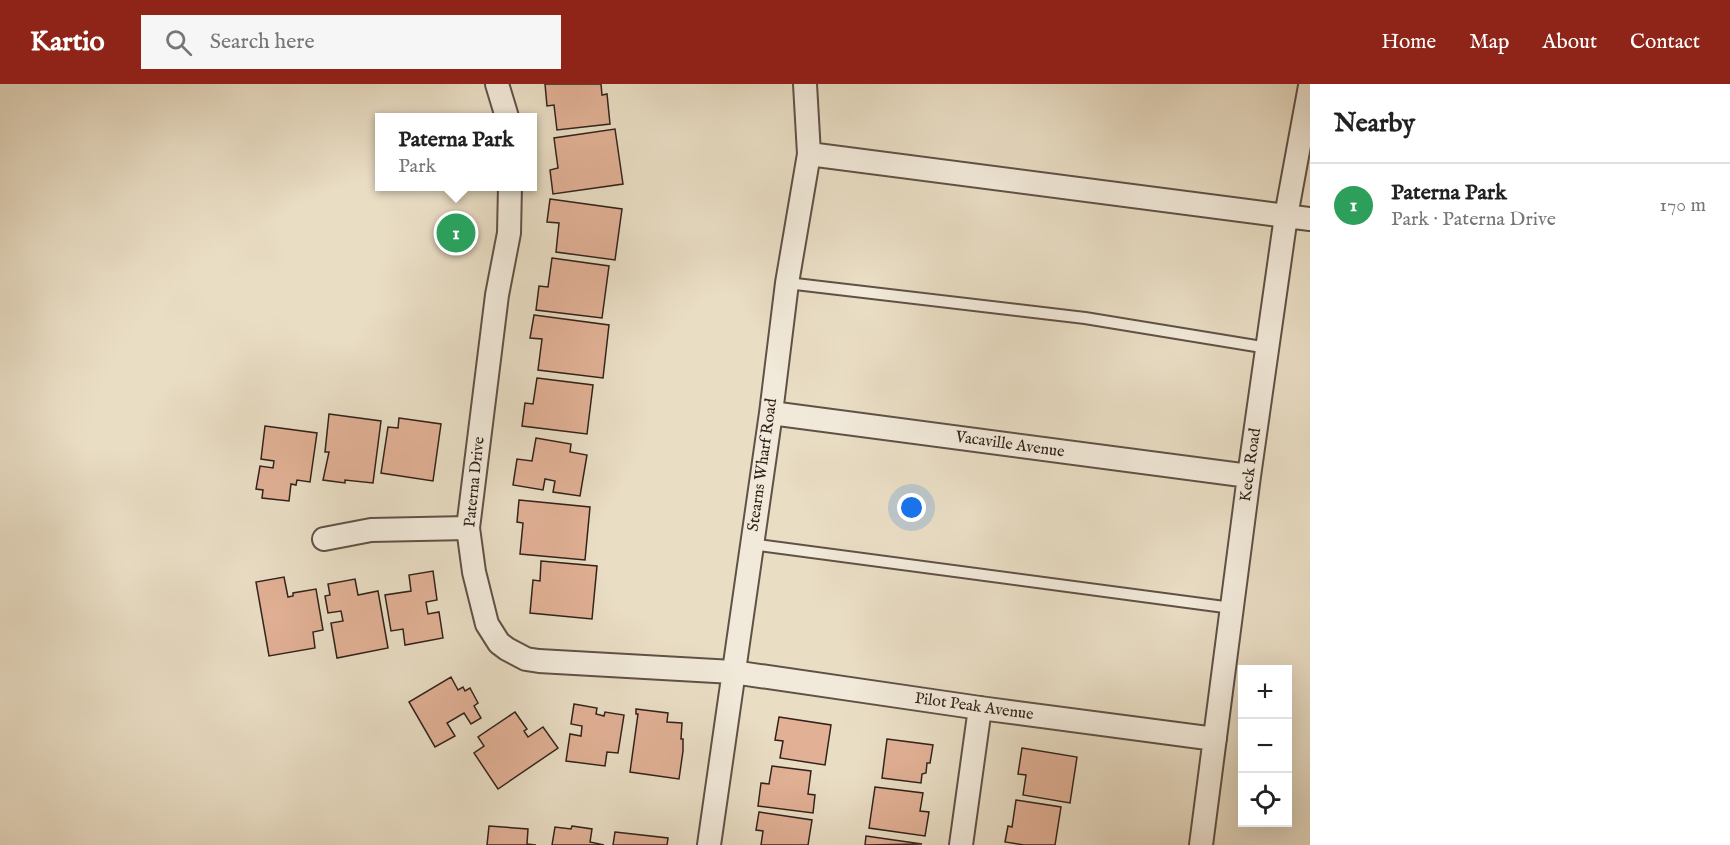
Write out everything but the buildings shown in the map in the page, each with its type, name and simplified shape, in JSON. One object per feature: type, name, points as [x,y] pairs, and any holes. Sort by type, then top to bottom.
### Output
[{"type":"street","points":[[497,84],[506,113]]},
{"type":"street","name":"Stearns Wharf Road","points":[[709,845],[771,413],[787,283],[809,154],[805,84]]},
{"type":"street","name":"Keck Road","points":[[1201,845],[1249,476],[1286,216],[1310,86]]},
{"type":"street","points":[[809,154],[1310,219]]},
{"type":"street","name":"Paterna Drive","points":[[510,191],[509,233],[497,295],[468,528],[474,572],[487,624],[499,643],[516,655],[538,661],[733,672]]},
{"type":"street","name":"Vacaville Avenue","points":[[771,413],[1249,476]]},
{"type":"street","points":[[324,539],[371,530],[468,528]]},
{"type":"street","name":"Pilot Peak Avenue","points":[[733,672],[1215,739]]},
{"type":"street","points":[[961,845],[980,708]]},
{"type":"lane","points":[[787,283],[1084,318],[1268,348]]},
{"type":"lane","points":[[751,544],[1232,608]]},
{"type":"place","name":"Paterna Park","points":[[456,233]]}]
